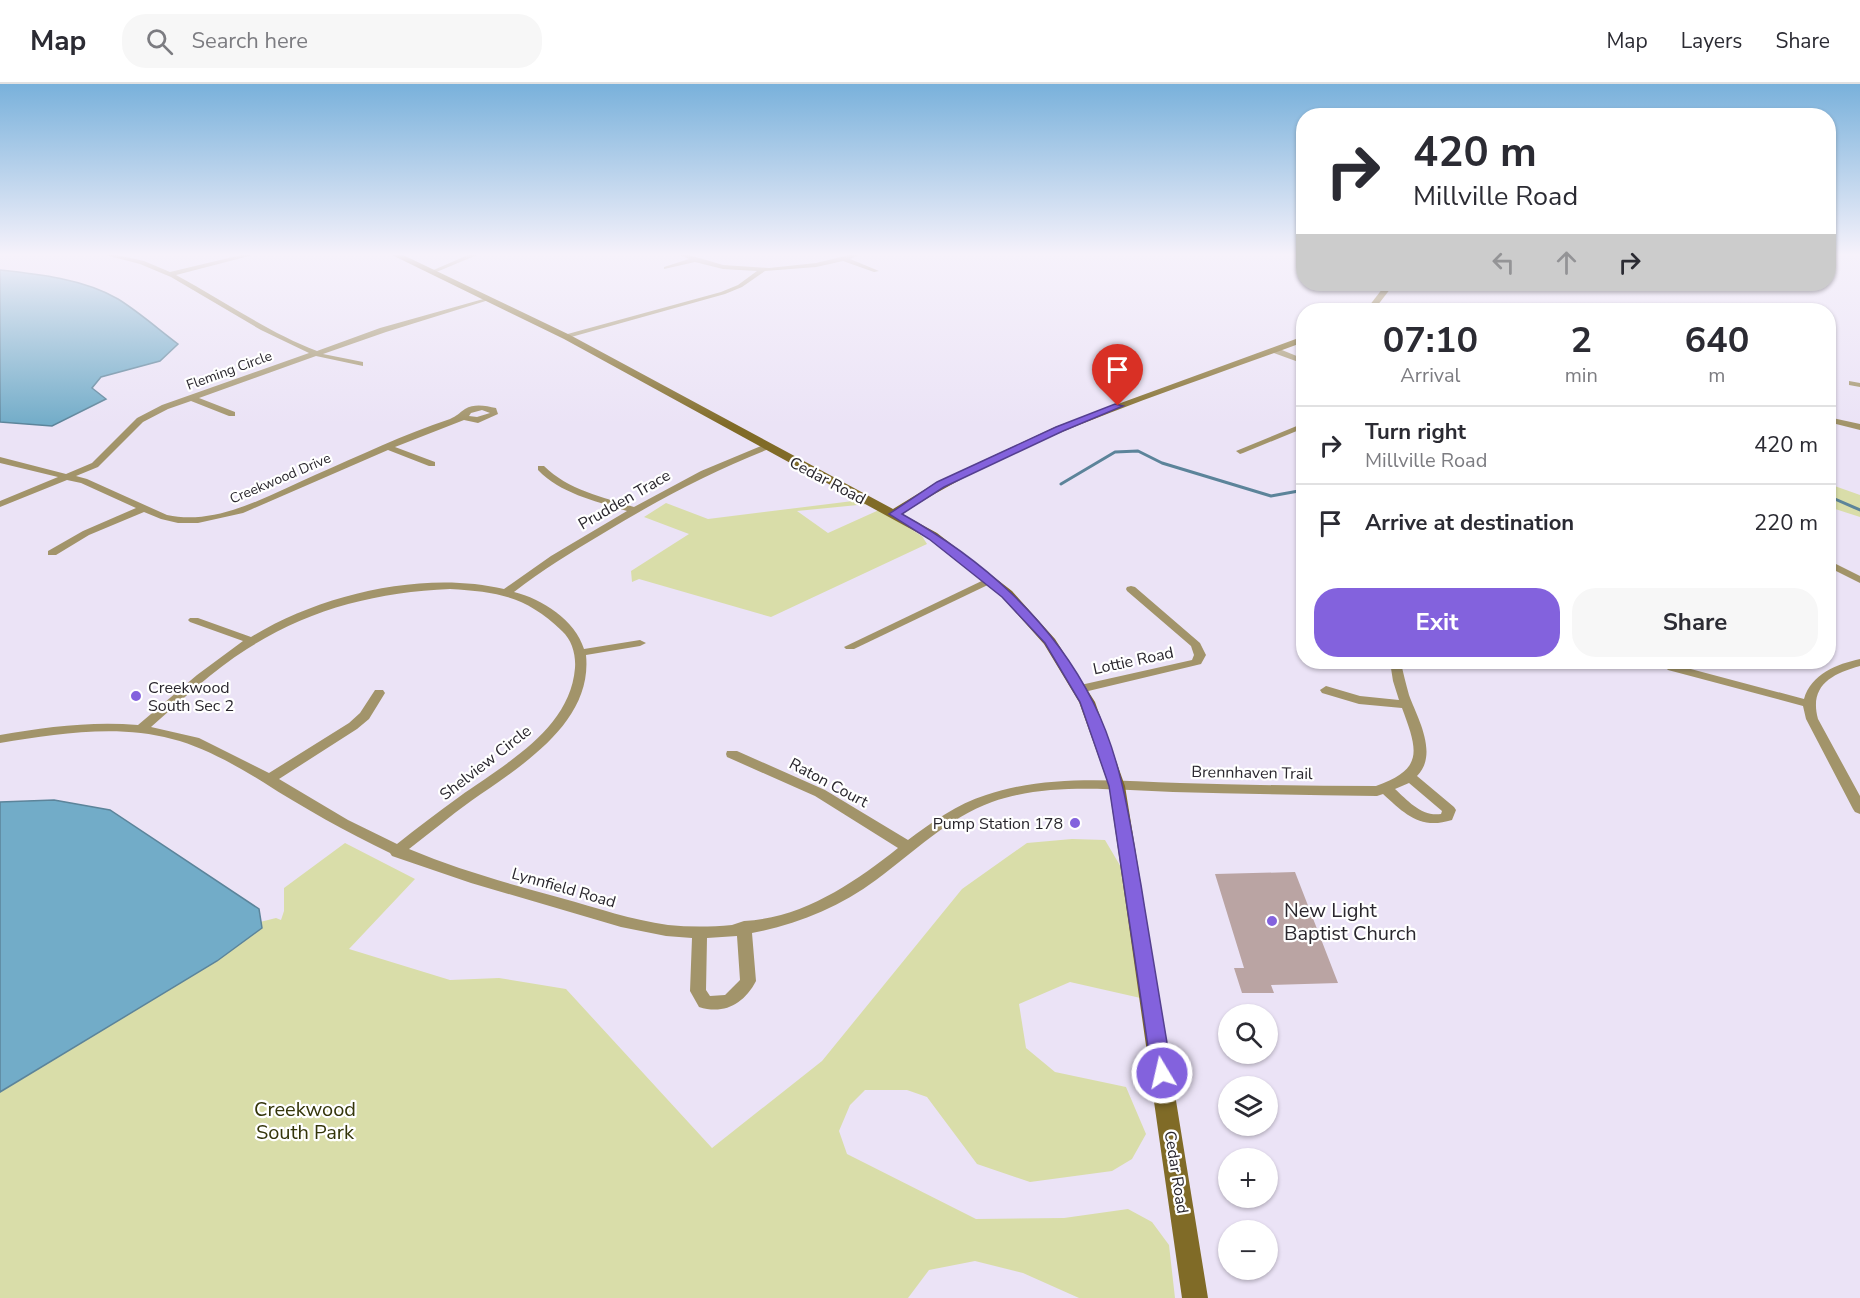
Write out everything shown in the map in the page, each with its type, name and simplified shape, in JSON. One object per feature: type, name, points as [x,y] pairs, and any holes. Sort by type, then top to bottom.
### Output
[{"type":"street","points":[[238,312],[314,354],[336,362],[360,364]]},
{"type":"street","name":"Fleming Circle","points":[[0,504],[70,476],[100,461],[140,420],[192,398],[314,354],[446,312]]},
{"type":"street","name":"Cedar Road","points":[[515,312],[567,337],[933,536],[1016,603],[1050,642],[1080,689],[1098,728],[1117,786],[1195,1298]]},
{"type":"street","points":[[567,337],[657,312]]},
{"type":"street","points":[[894,514],[941,484],[1059,429],[1296,342]]},
{"type":"street","points":[[1274,350],[1296,359]]},
{"type":"street","points":[[192,398],[232,414]]},
{"type":"street","name":"Creekwood Drive","points":[[0,460],[70,476],[178,520],[219,517],[240,511],[463,417]]},
{"type":"street","points":[[1836,421],[1860,427]]},
{"type":"street","points":[[1240,451],[1296,428]]},
{"type":"street","points":[[388,447],[432,464]]},
{"type":"street","name":"Prudden Trace","points":[[506,593],[534,570],[634,510],[711,469],[766,447]]},
{"type":"street","points":[[541,468],[546,476],[634,510]]},
{"type":"street","points":[[52,553],[86,533],[145,508]]},
{"type":"street","points":[[1836,567],[1860,580]]},
{"type":"street","points":[[850,647],[990,580]]},
{"type":"street","points":[[140,730],[201,675],[250,640],[316,609],[370,594],[448,586],[506,593],[525,598],[556,616],[576,641],[580,653],[640,644]]},
{"type":"street","name":"Lottie Road","points":[[1080,689],[1197,662],[1200,656],[1196,645],[1131,589]]},
{"type":"street","points":[[194,620],[250,640]]},
{"type":"street","name":"Shelview Circle","points":[[397,852],[539,743],[561,718],[573,698],[581,670],[580,653]]},
{"type":"street","points":[[1836,669],[1860,662]]},
{"type":"street","points":[[1386,789],[1418,816],[1438,820],[1447,817],[1449,810],[1444,804],[1410,777],[1420,761],[1422,751],[1397,669]]},
{"type":"street","points":[[1676,669],[1808,704]]},
{"type":"street","points":[[1836,669],[1825,675],[1812,691],[1808,704],[1812,719],[1860,809]]},
{"type":"street","points":[[1326,690],[1359,700],[1408,705]]},
{"type":"street","points":[[267,780],[353,726],[365,716],[379,693]]},
{"type":"street","name":"Lynnfield Road","points":[[0,739],[70,729],[140,730],[179,736],[204,746],[397,852],[469,879],[618,920],[679,932],[700,932],[773,922],[822,906],[867,880],[949,816],[993,798],[1040,789],[1117,786]]},
{"type":"street","name":"Raton Court","points":[[732,754],[820,793],[908,847]]},
{"type":"street","name":"Brennhaven Trail","points":[[1117,786],[1377,791],[1410,777]]},
{"type":"street","points":[[700,932],[698,991],[705,1002],[718,1005],[732,1001],[748,981],[744,927]]},
{"type":"green space","points":[[1836,486],[1860,495],[1860,517],[1836,509]]},
{"type":"green space","points":[[861,500],[868,504],[797,511],[828,533],[879,510],[922,536],[927,544],[771,617],[639,579],[632,582],[631,571],[689,534],[644,517],[666,503],[708,519]]},
{"type":"green space","name":"Creekwood South Park","points":[[1072,839],[1105,840],[1138,896],[1145,999],[1070,982],[1019,1004],[1026,1048],[1055,1072],[1126,1087],[1146,1134],[1132,1159],[1112,1171],[1030,1182],[977,1164],[927,1097],[907,1090],[865,1090],[850,1105],[839,1131],[847,1154],[976,1219],[1064,1218],[1128,1209],[1152,1222],[1169,1245],[1175,1298],[1079,1298],[1023,1273],[975,1261],[929,1270],[908,1298],[0,1298],[0,1075],[252,924],[276,918],[281,920],[284,911],[284,888],[345,843],[415,879],[349,949],[450,980],[499,978],[566,989],[712,1148],[822,1061],[962,889],[1027,843]]},
{"type":"water","points":[[0,312],[136,312],[178,344],[160,361],[101,377],[92,388],[106,399],[52,426],[0,422]]},
{"type":"water","points":[[54,800],[110,810],[259,909],[262,928],[217,961],[0,1092],[0,802]]},
{"type":"building","name":"New Light Baptist Church","points":[[1295,872],[1338,983],[1271,985],[1274,993],[1242,993],[1234,968],[1244,968],[1215,874]]},
{"type":"waterway","points":[[1061,484],[1115,452],[1138,451],[1162,463],[1271,496],[1296,491]]},
{"type":"waterway","points":[[1836,500],[1860,510]]},
{"type":"place","name":"Creekwood South Sec 2","points":[[136,696]]},
{"type":"place","name":"Pump Station 178","points":[[1075,823]]},
{"type":"place","name":"New Light Baptist Church","points":[[1272,921]]},
{"type":"route","points":[[1118,406],[1079,420],[941,484],[894,514],[933,536],[965,559],[1006,594],[1050,642],[1087,702],[1105,747],[1117,786],[1162,1073]]}]
